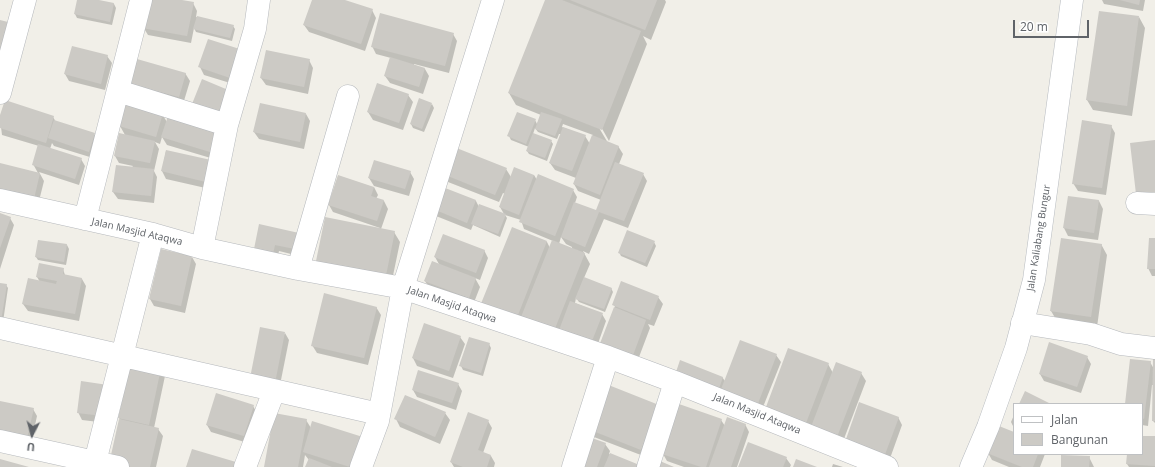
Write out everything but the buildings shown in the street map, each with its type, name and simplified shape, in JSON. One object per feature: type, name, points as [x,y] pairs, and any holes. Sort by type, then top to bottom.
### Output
[{"type":"street","points":[[0,94],[5,57],[25,0]]},
{"type":"street","points":[[85,219],[142,0]]},
{"type":"street","points":[[202,248],[227,125],[255,29],[259,0]]},
{"type":"street","points":[[361,467],[375,430],[379,414],[403,288],[493,0]]},
{"type":"street","name":"Jalan Kaliabang Bungur","points":[[971,467],[988,427],[1016,348],[1034,280],[1041,239],[1072,0]]},
{"type":"street","points":[[118,91],[227,125]]},
{"type":"street","points":[[298,269],[348,96]]},
{"type":"street","name":"Jalan Masjid Ataqwa","points":[[0,200],[298,269],[403,288],[608,357],[675,382],[887,467]]},
{"type":"street","points":[[95,462],[123,355],[152,234]]},
{"type":"street","points":[[1022,323],[1091,334],[1120,344],[1155,348]]},
{"type":"street","points":[[0,328],[379,414]]},
{"type":"street","points":[[573,467],[608,357]]},
{"type":"street","points":[[648,467],[675,382]]},
{"type":"street","points":[[245,467],[274,391]]},
{"type":"street","points":[[0,441],[118,467]]}]
